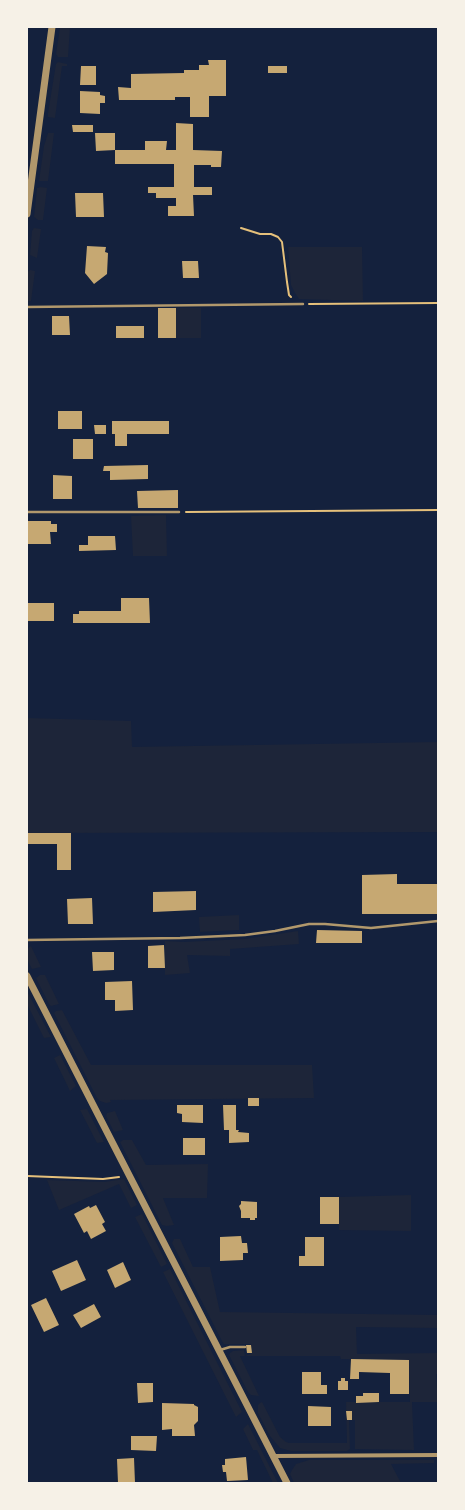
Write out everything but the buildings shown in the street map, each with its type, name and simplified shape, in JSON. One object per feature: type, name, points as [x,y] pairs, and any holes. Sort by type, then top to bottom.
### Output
[{"type":"street","points":[[27,214],[52,27]]},
{"type":"street","points":[[27,976],[288,1483]]},
{"type":"street","points":[[274,1456],[438,1455]]},
{"type":"lane","points":[[27,307],[304,304]]},
{"type":"lane","points":[[27,512],[179,512]]},
{"type":"lane","points":[[27,940],[180,938],[245,935],[275,932],[308,924],[371,928],[438,921]]},
{"type":"lane","points":[[220,1350],[230,1347],[245,1347]]},
{"type":"path","points":[[241,228],[260,234],[271,234],[278,237],[282,242],[289,295],[297,304]]},
{"type":"path","points":[[304,304],[438,303]]},
{"type":"path","points":[[179,512],[438,510]]},
{"type":"path","points":[[27,1176],[103,1180],[130,1174]]},
{"type":"shaded area","points":[[60,27],[70,27],[68,57],[58,57],[56,54]]},
{"type":"shaded area","points":[[58,62],[67,64],[67,66],[62,66],[55,118],[48,117],[48,113],[56,64]]},
{"type":"shaded area","points":[[48,133],[54,133],[48,181],[39,181],[44,146]]},
{"type":"shaded area","points":[[37,188],[47,188],[43,220],[38,220],[34,217]]},
{"type":"shaded area","points":[[34,228],[41,229],[37,258],[30,255],[32,231]]},
{"type":"shaded area","points":[[288,247],[362,247],[363,301],[299,299],[291,285]]},
{"type":"shaded area","points":[[30,270],[35,271],[31,301],[27,301],[27,272]]},
{"type":"shaded area","points":[[176,308],[201,308],[201,338],[176,338]]},
{"type":"shaded area","points":[[166,515],[167,556],[133,556],[131,516]]},
{"type":"shaded area","points":[[27,718],[131,721],[132,747],[438,742],[438,832],[27,833]]},
{"type":"shaded area","points":[[239,915],[239,930],[200,932],[199,917]]},
{"type":"shaded area","points":[[298,931],[299,944],[230,949],[230,956],[187,955],[190,973],[165,975],[165,941],[184,942],[244,939]]},
{"type":"shaded area","points":[[31,946],[41,967],[32,969],[27,959],[27,949]]},
{"type":"shaded area","points":[[40,975],[45,975],[59,1004],[51,1006],[49,1004],[36,978]]},
{"type":"shaded area","points":[[27,991],[51,1037],[44,1038],[27,1004]]},
{"type":"shaded area","points":[[62,1010],[91,1065],[312,1065],[314,1098],[110,1100],[111,1102],[106,1103],[100,1101],[97,1098],[54,1013]]},
{"type":"shaded area","points":[[60,1055],[76,1086],[70,1091],[54,1058]]},
{"type":"shaded area","points":[[87,1109],[104,1142],[97,1143],[80,1110]]},
{"type":"shaded area","points":[[115,1111],[123,1130],[114,1132],[106,1116],[107,1113]]},
{"type":"shaded area","points":[[123,1140],[132,1140],[146,1165],[208,1164],[207,1198],[163,1198],[174,1225],[162,1225],[120,1142]]},
{"type":"shaded area","points":[[124,1179],[137,1205],[131,1208],[119,1184],[59,1210],[47,1180],[104,1182]]},
{"type":"shaded area","points":[[411,1195],[411,1231],[339,1230],[339,1197]]},
{"type":"shaded area","points":[[142,1214],[167,1264],[161,1267],[135,1217]]},
{"type":"shaded area","points":[[174,1239],[180,1239],[193,1267],[210,1267],[220,1312],[438,1315],[438,1328],[356,1327],[357,1354],[438,1353],[438,1374],[436,1374],[438,1402],[412,1402],[414,1450],[355,1449],[355,1420],[349,1420],[350,1449],[347,1451],[291,1451],[280,1448],[270,1436],[258,1413],[258,1405],[260,1403],[262,1402],[280,1437],[286,1442],[347,1443],[346,1402],[410,1402],[409,1360],[341,1359],[340,1356],[245,1356],[252,1353],[251,1344],[224,1344],[222,1341],[172,1243]]},
{"type":"shaded area","points":[[170,1269],[242,1412],[236,1417],[163,1272]]},
{"type":"shaded area","points":[[244,1350],[245,1356],[240,1356],[259,1396],[251,1395],[248,1392],[229,1355],[233,1351]]},
{"type":"shaded area","points":[[248,1424],[278,1483],[273,1483],[257,1450],[253,1450],[243,1429]]},
{"type":"shaded area","points":[[309,1460],[434,1460],[434,1463],[391,1464],[401,1483],[294,1483],[290,1474],[292,1470],[296,1464]]}]
